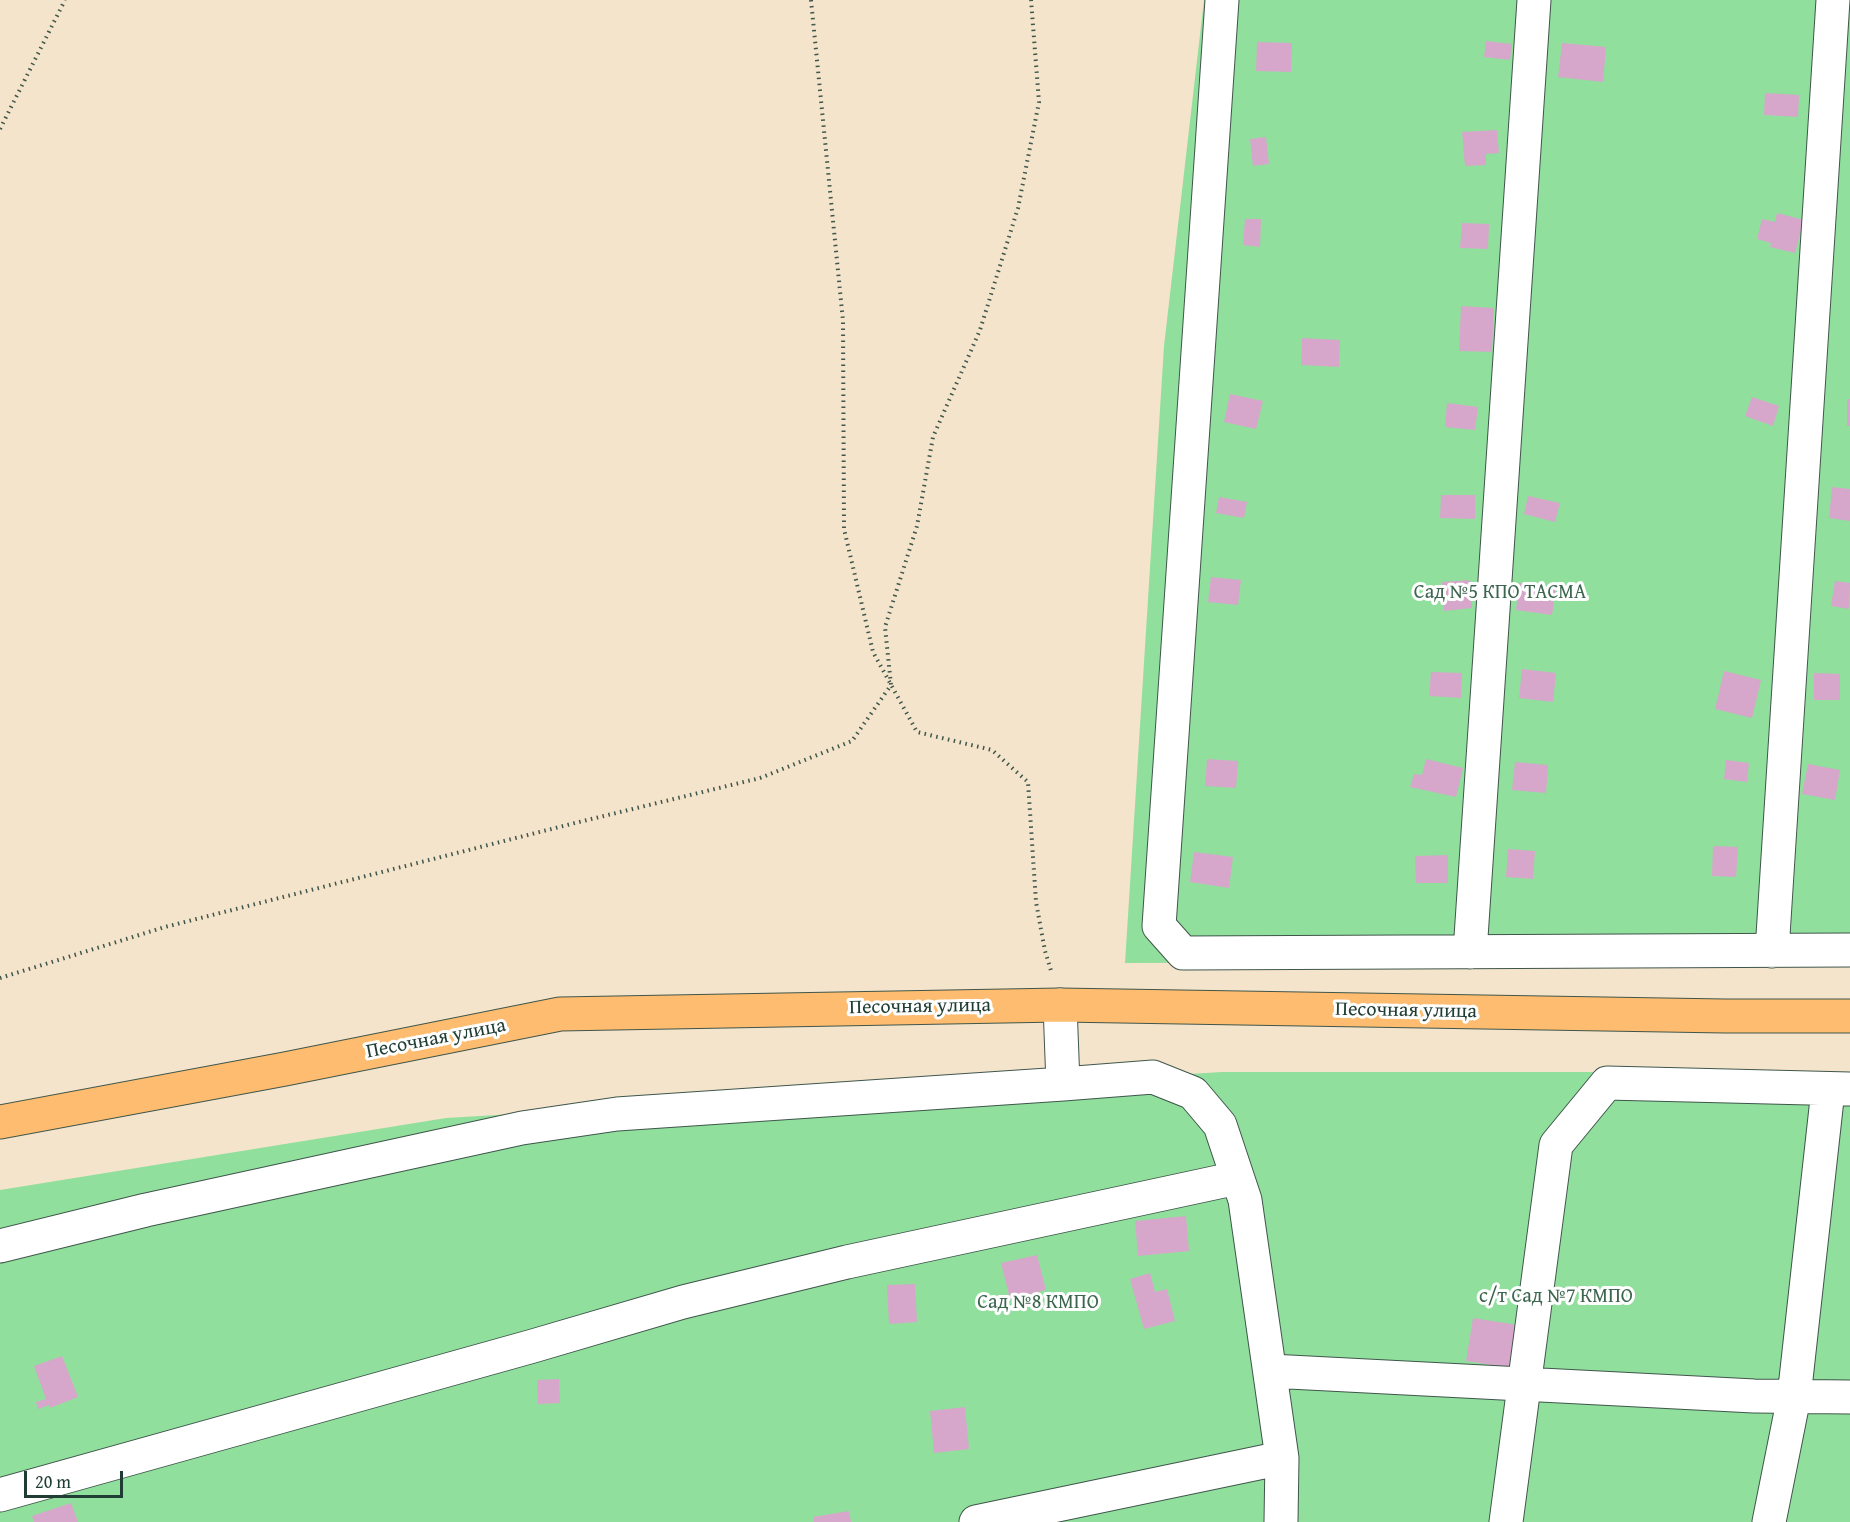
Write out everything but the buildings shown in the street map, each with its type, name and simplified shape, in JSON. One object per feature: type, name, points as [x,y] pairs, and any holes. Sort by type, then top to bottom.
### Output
[{"type":"main road","name":"Песочная улица","points":[[0,1122],[285,1070],[560,1014],[1060,1005],[1714,1016],[1850,1016]]},
{"type":"lane","points":[[1222,0],[1159,926],[1183,953],[1850,950]]},
{"type":"lane","points":[[1470,952],[1534,0]]},
{"type":"lane","points":[[1772,951],[1833,0]]},
{"type":"lane","points":[[1060,1005],[1063,1084]]},
{"type":"lane","points":[[0,1246],[146,1210],[522,1128],[617,1114],[1153,1077],[1193,1093],[1220,1125],[1245,1200],[1282,1458],[1281,1522]]},
{"type":"lane","points":[[1506,1522],[1556,1145],[1607,1083],[1839,1090],[1794,1397],[1768,1522]]},
{"type":"lane","points":[[0,1495],[683,1302],[847,1262],[1238,1178]]},
{"type":"lane","points":[[1270,1371],[1794,1397],[1850,1397]]},
{"type":"lane","points":[[976,1522],[1282,1458]]},
{"type":"path","points":[[0,129],[65,0]]},
{"type":"path","points":[[811,0],[843,321],[844,529],[873,652],[917,732],[992,750],[1028,782],[1036,902],[1045,951],[1060,1005]]},
{"type":"path","points":[[0,978],[177,924],[760,778],[852,741],[891,685],[885,627],[917,526],[933,437],[980,330],[1018,208],[1039,102],[1031,0]]},
{"type":"green space","name":"Сад №5 КПО ТАСМА","points":[[1204,0],[1850,0],[1850,961],[1125,963],[1164,346]]},
{"type":"green space","name":"Сад №8 КМПО","points":[[1222,1072],[1850,1072],[1850,1522],[0,1522],[0,1190],[446,1118]]},
{"type":"park label","name":"с/т Сад №7 КМПО","points":[[1556,1297]]}]
